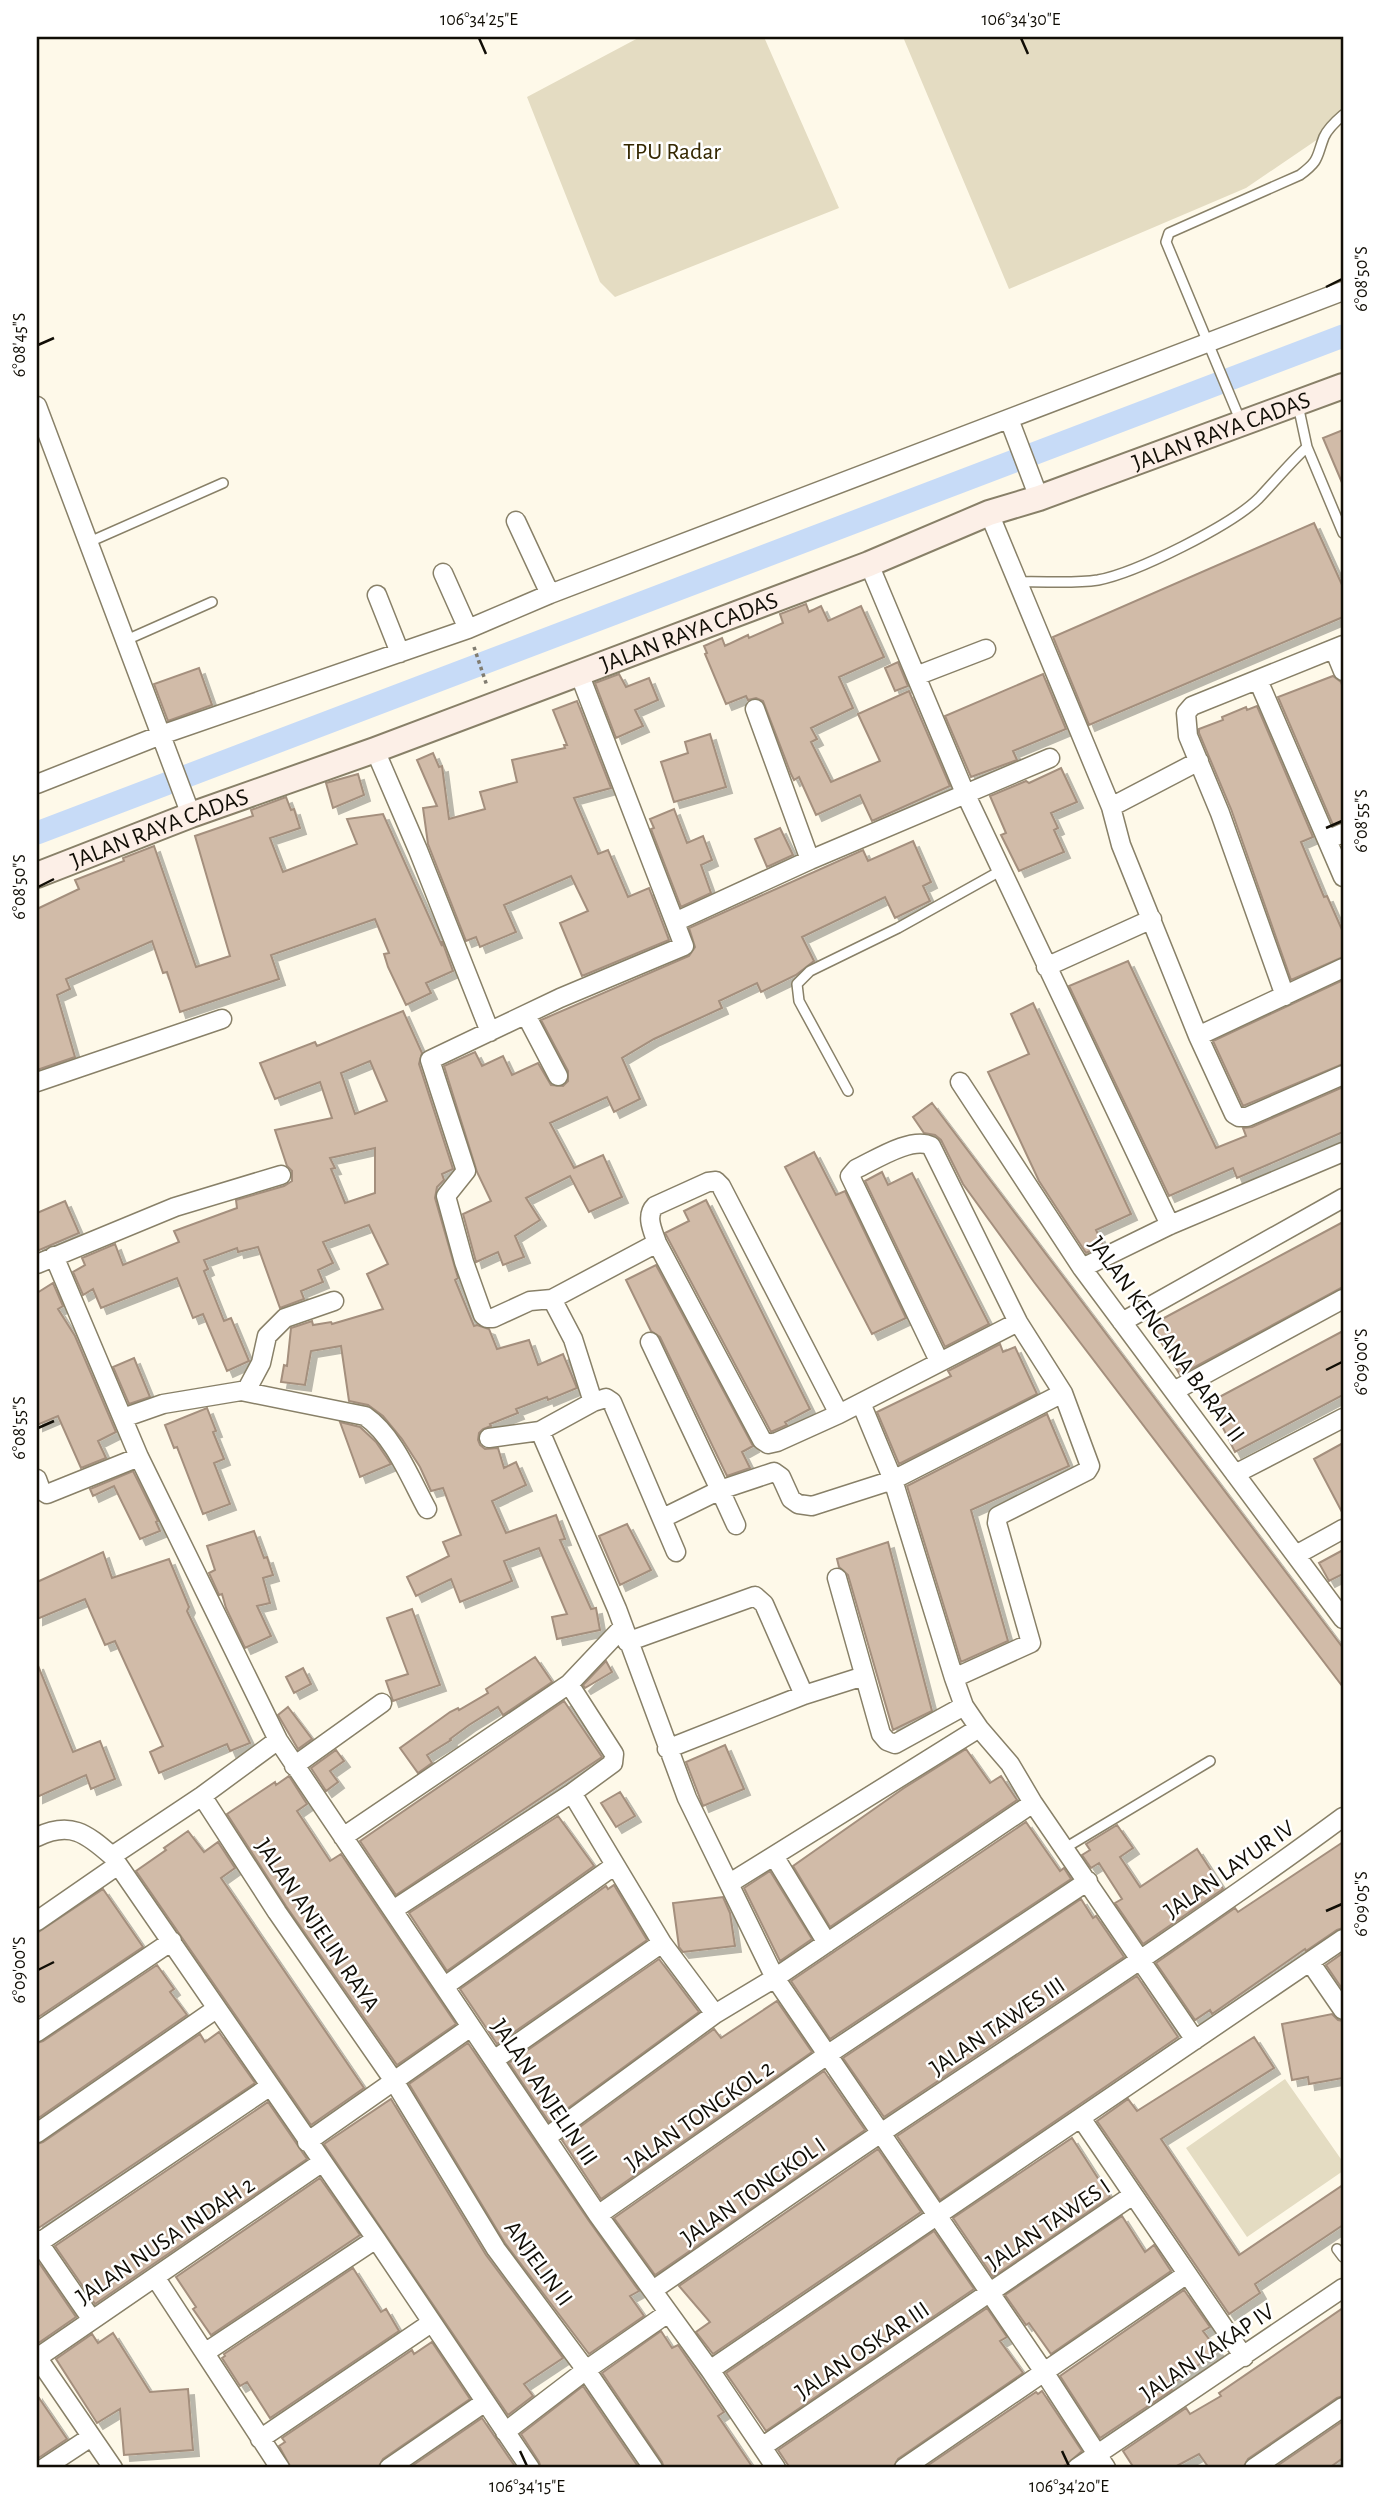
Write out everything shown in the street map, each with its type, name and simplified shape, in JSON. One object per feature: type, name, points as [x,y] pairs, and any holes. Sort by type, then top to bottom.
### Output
[{"type":"street","points":[[37,785],[400,653],[470,637],[550,594],[1210,349],[1343,291]]},
{"type":"street","name":"JALAN RAYA CADAS","points":[[37,875],[189,811],[375,750],[869,564],[1036,490],[1239,418],[1298,403],[1343,386]]},
{"type":"street","points":[[37,406],[189,811]]},
{"type":"street","points":[[1010,422],[1036,490]]},
{"type":"street","points":[[989,513],[1111,807],[1121,845],[1198,1036],[1234,1114],[1247,1117],[1343,1074]]},
{"type":"street","points":[[516,521],[550,594]]},
{"type":"street","points":[[869,564],[965,793],[1170,1225]]},
{"type":"street","points":[[443,573],[470,637]]},
{"type":"street","points":[[377,595],[400,653]]},
{"type":"street","points":[[1285,996],[1188,736],[1186,713],[1192,706],[1339,647],[1343,671]]},
{"type":"street","points":[[916,676],[986,649]]},
{"type":"street","points":[[579,673],[684,946],[430,1060],[466,1171],[446,1196],[464,1262],[483,1315],[494,1318],[530,1301],[552,1299],[657,1243]]},
{"type":"street","points":[[1258,681],[1335,836],[1343,877]]},
{"type":"street","points":[[755,709],[810,860]]},
{"type":"street","points":[[375,750],[491,1032]]},
{"type":"street","points":[[675,922],[810,860],[1049,758]]},
{"type":"street","points":[[1111,807],[1199,761]]},
{"type":"street","points":[[1046,967],[1152,919]]},
{"type":"street","points":[[1198,1036],[1343,968]]},
{"type":"street","points":[[526,1015],[558,1076]]},
{"type":"street","points":[[37,1083],[222,1019]]},
{"type":"street","name":"JALAN KENCANA BARAT II","points":[[960,1082],[1082,1268],[1343,1619]]},
{"type":"street","points":[[939,1361],[850,1176],[856,1169],[912,1143],[923,1142],[931,1146],[1018,1322],[1063,1393],[1090,1466],[1087,1471],[999,1516],[997,1523],[1031,1643],[954,1678]]},
{"type":"street","points":[[1082,1268],[1170,1225],[1342,1154]]},
{"type":"street","points":[[37,1264],[175,1207],[281,1175]]},
{"type":"street","points":[[839,1414],[721,1186],[716,1181],[708,1182],[655,1206],[649,1216],[657,1243],[762,1440],[768,1444],[776,1443],[839,1414],[1018,1322]]},
{"type":"street","points":[[1122,1321],[1343,1199]]},
{"type":"street","name":"JALAN ANJELIN III","points":[[54,1256],[139,1457],[278,1740],[598,2214],[710,2370],[776,2468]]},
{"type":"street","points":[[552,1299],[573,1339],[593,1402]]},
{"type":"street","points":[[1174,1391],[1343,1299]]},
{"type":"street","points":[[246,1391],[261,1363],[267,1336],[285,1318],[334,1301]]},
{"type":"street","points":[[650,1342],[736,1525]]},
{"type":"street","points":[[123,1418],[163,1404],[246,1391],[365,1416],[391,1445],[427,1509]]},
{"type":"street","points":[[663,1518],[720,1490],[774,1472],[781,1477],[791,1499],[798,1504],[812,1506],[893,1480],[1063,1393]]},
{"type":"street","points":[[489,1438],[540,1431],[593,1402],[606,1398],[612,1402],[676,1552]]},
{"type":"street","points":[[860,1402],[893,1480],[964,1706],[1010,1764],[1033,1803],[1195,2040]]},
{"type":"street","points":[[1235,1474],[1343,1418]]},
{"type":"street","points":[[540,1431],[625,1635],[687,1798],[775,1979],[990,2292],[1102,2462]]},
{"type":"street","points":[[37,1479],[41,1490],[47,1494],[139,1457]]},
{"type":"street","points":[[1296,1555],[1343,1529]]},
{"type":"street","points":[[837,1578],[881,1734],[887,1741],[895,1744],[964,1706]]},
{"type":"street","points":[[344,1837],[569,1684],[625,1635],[755,1596],[764,1604],[804,1695]]},
{"type":"street","points":[[667,1749],[804,1695],[864,1676]]},
{"type":"street","points":[[393,1910],[572,1793],[615,1760],[569,1684]]},
{"type":"street","points":[[294,1766],[382,1703]]},
{"type":"street","points":[[730,1884],[979,1728]]},
{"type":"street","points":[[37,1921],[278,1740]]},
{"type":"street","points":[[572,1793],[662,1943],[715,2014]]},
{"type":"street","name":"JALAN ANJELIN RAYA","points":[[202,1796],[277,1912],[394,2081]]},
{"type":"street","points":[[547,2137],[715,2014],[775,1979],[1033,1803]]},
{"type":"street","name":"JALAN LAYUR IV","points":[[1142,1959],[1343,1817]]},
{"type":"street","points":[[37,1837],[53,1829],[69,1829],[100,1846],[115,1861],[376,2239],[530,2468]]},
{"type":"street","points":[[774,1856],[827,1943]]},
{"type":"street","points":[[445,1986],[614,1866]]},
{"type":"street","name":"JALAN TONGKOL 2","points":[[598,2214],[1088,1881]]},
{"type":"street","points":[[710,2370],[1343,1938]]},
{"type":"street","points":[[37,2032],[172,1941]]},
{"type":"street","points":[[494,2060],[662,1943]]},
{"type":"street","name":"JALAN TAWES III","points":[[880,2133],[1142,1959]]},
{"type":"street","points":[[1310,1962],[1343,2010]]},
{"type":"street","points":[[37,2133],[216,2009]]},
{"type":"street","points":[[307,2142],[471,2026]]},
{"type":"street","name":"ANJELIN II","points":[[394,2081],[496,2249],[586,2370],[653,2468]]},
{"type":"street","points":[[93,2320],[37,2242],[269,2087]]},
{"type":"street","points":[[1081,2118],[1244,2357]]},
{"type":"street","name":"JALAN TONGKOL I","points":[[653,2290],[880,2133]]},
{"type":"street","name":"JALAN NUSA INDAH 2","points":[[37,2358],[321,2163]]},
{"type":"street","name":"JALAN TAWES I","points":[[990,2292],[1133,2195]]},
{"type":"street","points":[[206,2352],[376,2239]]},
{"type":"street","points":[[904,2468],[1187,2274]]},
{"type":"street","points":[[155,2277],[280,2468]]},
{"type":"street","name":"JALAN KAKAP IV","points":[[1077,2468],[1102,2462],[1343,2288]]},
{"type":"street","name":"JALAN OSKAR III","points":[[762,2447],[990,2292]]},
{"type":"street","points":[[505,2432],[586,2370],[668,2313]]},
{"type":"street","points":[[260,2439],[431,2323]]},
{"type":"street","points":[[37,2358],[113,2468]]},
{"type":"street","points":[[389,2468],[485,2402]]},
{"type":"street","points":[[1254,2468],[1343,2407]]},
{"type":"street","points":[[44,2468],[91,2437]]},
{"type":"lane","points":[[1239,418],[1166,237],[1169,233],[1300,175],[1313,165],[1321,153],[1325,136],[1343,115]]},
{"type":"lane","points":[[1298,403],[1307,447],[1343,533]]},
{"type":"lane","points":[[1018,582],[1075,583],[1101,579],[1168,552],[1220,525],[1247,507],[1307,447]]},
{"type":"lane","points":[[87,543],[223,483]]},
{"type":"lane","points":[[124,641],[212,603]]},
{"type":"lane","points":[[848,1091],[799,1001],[797,984],[810,971],[898,928],[1002,870]]},
{"type":"lane","points":[[1065,1848],[1210,1761]]},
{"type":"path","points":[[470,637],[488,689]]},
{"type":"green space","name":"TPU Radar","points":[[640,37],[764,37],[839,208],[615,297],[600,282],[527,97]]},
{"type":"green space","points":[[903,37],[1343,37],[1343,122],[1246,188],[1009,289]]},
{"type":"green space","points":[[1285,2079],[1343,2162],[1343,2171],[1247,2237],[1186,2148]]},
{"type":"building","points":[[1343,430],[1343,485],[1323,438]]},
{"type":"building","points":[[1314,523],[1343,587],[1343,617],[1089,725],[1053,637]]},
{"type":"building","points":[[806,604],[809,612],[821,606],[828,621],[861,606],[884,657],[839,677],[853,708],[811,728],[817,739],[811,742],[831,782],[880,761],[858,714],[909,691],[950,786],[872,821],[860,795],[816,815],[799,777],[794,780],[791,774],[763,701],[756,698],[748,700],[746,696],[726,704],[704,646],[722,638],[725,646],[748,635],[749,638],[783,623],[780,614]]},
{"type":"building","points":[[898,662],[908,686],[895,691],[885,668]]},
{"type":"building","points":[[199,668],[212,705],[168,721],[154,684]]},
{"type":"building","points":[[619,674],[626,687],[649,678],[658,700],[635,710],[643,726],[616,738],[595,683]]},
{"type":"building","points":[[1043,674],[1066,729],[1013,751],[1017,760],[971,777],[945,716]]},
{"type":"building","points":[[1333,676],[1341,682],[1343,688],[1343,822],[1333,825],[1278,697]]},
{"type":"building","points":[[577,701],[611,788],[574,798],[598,854],[608,850],[628,897],[649,888],[669,940],[582,976],[560,923],[588,911],[571,876],[504,905],[516,932],[480,947],[476,937],[466,941],[428,844],[423,808],[437,806],[417,760],[433,753],[439,767],[442,766],[449,819],[485,809],[480,792],[517,782],[512,760],[565,748],[564,745],[567,745],[553,710]]},
{"type":"building","points":[[1257,706],[1313,837],[1301,842],[1324,897],[1327,896],[1343,932],[1343,957],[1291,980],[1231,809],[1199,733],[1199,729],[1223,720],[1222,717],[1246,707],[1247,710]]},
{"type":"building","points":[[710,734],[726,787],[674,802],[661,762],[688,753],[685,742]]},
{"type":"building","points":[[1061,768],[1077,802],[1051,813],[1058,828],[1054,830],[1064,852],[1019,871],[1001,835],[1006,833],[990,796],[1026,781],[1029,783]]},
{"type":"building","points":[[358,774],[364,795],[333,808],[326,783]]},
{"type":"building","points":[[286,797],[291,810],[294,809],[300,828],[270,838],[283,872],[357,844],[347,819],[383,814],[442,946],[442,941],[453,971],[426,983],[431,993],[406,1005],[388,967],[384,954],[389,953],[375,919],[271,955],[279,979],[180,1012],[167,972],[163,973],[152,941],[66,979],[70,989],[57,995],[75,1057],[37,1070],[37,909],[79,889],[75,880],[154,846],[196,967],[230,956],[195,836],[253,816],[251,810]]},
{"type":"building","points":[[674,809],[687,843],[703,836],[712,860],[701,865],[711,893],[681,907],[651,829],[654,828],[650,819]]},
{"type":"building","points":[[780,828],[793,855],[767,867],[755,839]]},
{"type":"building","points":[[913,841],[931,882],[923,886],[930,901],[895,918],[885,897],[802,937],[814,961],[796,975],[761,992],[757,983],[719,1001],[722,1008],[654,1039],[622,1058],[640,1099],[614,1112],[607,1097],[550,1123],[574,1168],[603,1155],[622,1197],[589,1212],[570,1176],[526,1198],[540,1220],[515,1236],[524,1257],[503,1265],[498,1252],[476,1262],[463,1214],[491,1201],[477,1172],[444,1066],[475,1052],[482,1066],[503,1056],[512,1075],[538,1063],[551,1085],[563,1086],[568,1081],[568,1071],[541,1020],[689,956],[695,947],[689,928],[863,850],[868,861]]},
{"type":"building","points":[[1128,961],[1216,1148],[1246,1136],[1243,1128],[1252,1127],[1343,1087],[1343,1132],[1237,1178],[1233,1168],[1169,1196],[1069,986]]},
{"type":"building","points":[[1343,980],[1343,1064],[1243,1106],[1213,1041]]},
{"type":"building","points":[[1033,1003],[1131,1214],[1096,1230],[1103,1245],[1086,1253],[1039,1181],[988,1072],[1029,1054],[1011,1014]]},
{"type":"building","points":[[403,1011],[422,1053],[419,1064],[453,1169],[442,1174],[444,1180],[437,1187],[435,1198],[458,1278],[455,1280],[474,1326],[489,1329],[497,1349],[529,1340],[538,1365],[563,1354],[577,1388],[516,1409],[518,1413],[490,1424],[491,1426],[479,1433],[478,1440],[485,1449],[498,1448],[504,1468],[516,1462],[526,1485],[492,1501],[506,1533],[556,1515],[565,1539],[560,1540],[591,1609],[596,1608],[600,1630],[557,1639],[552,1617],[567,1614],[539,1548],[504,1561],[512,1581],[460,1602],[451,1579],[416,1596],[407,1577],[449,1556],[443,1542],[461,1535],[443,1488],[431,1491],[420,1467],[383,1416],[368,1405],[349,1401],[341,1346],[311,1351],[305,1385],[281,1382],[284,1365],[287,1366],[291,1328],[312,1321],[313,1325],[332,1324],[383,1309],[367,1274],[388,1264],[369,1225],[323,1242],[333,1263],[318,1270],[323,1282],[301,1291],[304,1299],[280,1308],[258,1247],[238,1252],[237,1248],[204,1260],[208,1269],[204,1271],[224,1321],[231,1318],[249,1361],[227,1371],[203,1314],[193,1318],[177,1278],[101,1308],[93,1289],[83,1295],[73,1272],[85,1265],[82,1258],[115,1244],[123,1265],[179,1242],[174,1231],[237,1208],[236,1200],[284,1186],[292,1181],[292,1171],[287,1166],[275,1130],[332,1118],[320,1082],[275,1099],[260,1063],[315,1042],[317,1046]],"holes":[[[370,1061],[387,1101],[355,1114],[341,1073]],[[375,1148],[375,1193],[345,1203],[331,1169],[335,1168],[330,1158]]]},
{"type":"building","points":[[932,1103],[1343,1648],[1343,1687],[1034,1282],[963,1184],[941,1140],[935,1135],[924,1133],[913,1117]]},
{"type":"building","points":[[814,1152],[836,1195],[845,1191],[906,1318],[872,1334],[785,1167]]},
{"type":"building","points":[[882,1172],[888,1185],[912,1173],[989,1324],[945,1347],[865,1181]]},
{"type":"building","points":[[706,1200],[810,1409],[771,1432],[665,1233],[689,1221],[684,1211]]},
{"type":"building","points":[[65,1201],[79,1233],[37,1251],[37,1213]]},
{"type":"building","points":[[1343,1222],[1343,1287],[1180,1375],[1151,1325]]},
{"type":"building","points":[[656,1265],[753,1446],[742,1452],[750,1468],[727,1476],[660,1337],[651,1331],[626,1280]]},
{"type":"building","points":[[53,1283],[63,1306],[58,1309],[75,1336],[116,1432],[98,1441],[106,1458],[81,1468],[58,1416],[37,1425],[37,1293]]},
{"type":"building","points":[[1343,1331],[1343,1395],[1235,1452],[1210,1402]]},
{"type":"building","points":[[1000,1344],[1003,1352],[1015,1347],[1037,1394],[899,1464],[877,1412],[951,1376],[948,1371]]},
{"type":"building","points":[[134,1358],[150,1397],[129,1404],[113,1367]]},
{"type":"building","points":[[207,1408],[224,1459],[214,1463],[230,1504],[203,1514],[177,1447],[174,1448],[165,1425]]},
{"type":"building","points":[[1047,1414],[1069,1466],[971,1510],[1008,1641],[961,1662],[907,1486]]},
{"type":"building","points":[[340,1422],[360,1427],[376,1442],[391,1464],[360,1477]]},
{"type":"building","points":[[1343,1443],[1343,1514],[1314,1459]]},
{"type":"building","points":[[133,1471],[158,1521],[156,1522],[160,1531],[140,1539],[114,1486],[93,1496],[90,1489]]},
{"type":"building","points":[[627,1524],[651,1570],[620,1585],[599,1536]]},
{"type":"building","points":[[254,1531],[273,1575],[263,1578],[270,1603],[257,1606],[271,1636],[245,1648],[222,1594],[219,1595],[209,1573],[215,1570],[207,1546]]},
{"type":"building","points":[[888,1542],[932,1711],[893,1730],[848,1575],[839,1567],[837,1559]]},
{"type":"building","points":[[1343,1550],[1343,1574],[1329,1581],[1319,1563]]},
{"type":"building","points":[[103,1552],[112,1578],[169,1559],[189,1607],[187,1611],[250,1743],[230,1751],[227,1744],[159,1773],[150,1752],[163,1746],[115,1641],[105,1645],[85,1599],[37,1619],[37,1582]]},
{"type":"building","points":[[412,1609],[440,1685],[393,1701],[386,1681],[408,1674],[387,1618]]},
{"type":"building","points":[[535,1657],[552,1682],[503,1715],[498,1707],[469,1725],[427,1755],[432,1763],[418,1773],[400,1748],[450,1712],[458,1708],[459,1710],[488,1693],[486,1689]]},
{"type":"building","points":[[606,1661],[612,1672],[585,1688],[583,1685]]},
{"type":"building","points":[[37,1663],[73,1752],[100,1741],[115,1779],[91,1789],[86,1775],[37,1797]]},
{"type":"building","points":[[303,1668],[311,1684],[294,1693],[286,1677]]},
{"type":"building","points":[[564,1701],[602,1757],[396,1895],[360,1841]]},
{"type":"building","points":[[288,1707],[312,1739],[298,1749],[278,1715]]},
{"type":"building","points":[[725,1745],[744,1789],[703,1806],[686,1762]]},
{"type":"building","points":[[966,1749],[990,1783],[1001,1776],[1017,1800],[830,1927],[793,1866],[904,1788]]},
{"type":"building","points":[[336,1750],[344,1761],[330,1771],[338,1782],[326,1791],[311,1768]]},
{"type":"building","points":[[289,1776],[307,1804],[297,1811],[330,1861],[341,1854],[456,2024],[397,2065],[286,1906],[227,1814],[275,1782],[276,1785]]},
{"type":"building","points":[[620,1792],[635,1816],[616,1827],[601,1803]]},
{"type":"building","points":[[558,1816],[594,1866],[447,1971],[409,1913]]},
{"type":"building","points":[[1026,1822],[1060,1871],[1064,1868],[1071,1879],[830,2039],[791,1981]]},
{"type":"building","points":[[1117,1825],[1133,1848],[1120,1857],[1140,1887],[1197,1849],[1223,1889],[1143,1944],[1115,1903],[1122,1899],[1099,1863],[1091,1868],[1082,1855],[1090,1850],[1086,1844]]},
{"type":"building","points":[[188,1831],[204,1852],[218,1842],[235,1868],[221,1878],[364,2088],[311,2125],[136,1871]]},
{"type":"building","points":[[1343,1842],[1343,1928],[1306,1951],[1305,1949],[1212,2014],[1210,2010],[1195,2020],[1156,1963],[1235,1908],[1238,1912]]},
{"type":"building","points":[[770,1871],[812,1939],[780,1961],[744,1888]]},
{"type":"building","points":[[614,1885],[647,1940],[497,2044],[460,1989],[606,1886],[608,1889]]},
{"type":"building","points":[[103,1889],[143,1947],[37,2018],[37,1933]]},
{"type":"building","points":[[723,1897],[730,1913],[735,1946],[683,1952],[679,1947],[673,1903]]},
{"type":"building","points":[[1081,1899],[1124,1957],[884,2117],[843,2058]]},
{"type":"building","points":[[1343,1953],[1343,1990],[1326,1965]]},
{"type":"building","points":[[659,1959],[699,2012],[549,2122],[509,2063]]},
{"type":"building","points":[[157,1965],[174,1989],[170,1992],[187,2015],[37,2119],[37,2043]]},
{"type":"building","points":[[1137,1976],[1178,2037],[940,2200],[897,2136]]},
{"type":"building","points":[[777,2001],[812,2052],[601,2199],[562,2140],[714,2029],[721,2038]]},
{"type":"building","points":[[1332,2014],[1343,2021],[1343,2078],[1309,2084],[1308,2077],[1292,2080],[1282,2024]]},
{"type":"building","points":[[219,2032],[255,2083],[37,2229],[37,2144],[200,2034],[205,2042]]},
{"type":"building","points":[[1254,2037],[1274,2068],[1161,2139],[1239,2255],[1343,2185],[1343,2225],[1255,2284],[1260,2293],[1229,2314],[1097,2121],[1128,2099],[1137,2111]]},
{"type":"building","points":[[468,2043],[639,2291],[630,2296],[644,2316],[589,2354],[505,2243],[409,2084]]},
{"type":"building","points":[[824,2071],[865,2130],[655,2275],[614,2218]]},
{"type":"building","points":[[391,2099],[486,2255],[563,2358],[524,2384],[533,2396],[508,2415],[324,2144]]},
{"type":"building","points":[[268,2102],[307,2159],[95,2304],[55,2246]]},
{"type":"building","points":[[1072,2138],[1110,2197],[993,2277],[953,2218]]},
{"type":"building","points":[[878,2149],[921,2212],[713,2354],[696,2332],[710,2322],[679,2286]]},
{"type":"building","points":[[320,2178],[360,2235],[211,2335],[176,2277]]},
{"type":"building","points":[[1122,2216],[1145,2252],[1154,2245],[1171,2271],[1051,2354],[1005,2295]]},
{"type":"building","points":[[934,2231],[974,2289],[766,2431],[726,2373]]},
{"type":"building","points":[[37,2260],[76,2317],[37,2344]]},
{"type":"building","points":[[353,2268],[381,2312],[386,2309],[399,2331],[270,2418],[247,2382],[240,2386],[222,2358],[224,2354]]},
{"type":"building","points":[[1184,2290],[1210,2327],[1203,2331],[1218,2351],[1169,2386],[1172,2390],[1100,2438],[1060,2376]]},
{"type":"building","points":[[987,2308],[1007,2337],[1000,2341],[1023,2373],[898,2459],[893,2468],[790,2468],[778,2450]]},
{"type":"building","points":[[1343,2308],[1343,2396],[1248,2459],[1243,2468],[1209,2468],[1199,2454],[1173,2468],[1134,2468],[1123,2451],[1186,2408],[1190,2414],[1221,2396],[1219,2393]]},
{"type":"building","points":[[661,2331],[672,2348],[678,2345],[724,2412],[718,2416],[753,2468],[664,2468],[602,2373]]},
{"type":"building","points":[[113,2333],[150,2392],[188,2389],[193,2450],[124,2455],[120,2409],[97,2423],[56,2359],[92,2334],[98,2343]]},
{"type":"building","points":[[432,2342],[470,2399],[383,2459],[378,2468],[291,2468],[279,2446],[285,2442],[282,2438],[412,2350],[414,2354]]},
{"type":"building","points":[[583,2386],[639,2468],[541,2468],[521,2434]]},
{"type":"building","points":[[1042,2391],[1082,2451],[1067,2464],[1060,2468],[924,2468],[1036,2392],[1038,2394]]},
{"type":"building","points":[[37,2395],[67,2439],[37,2459]]},
{"type":"building","points":[[482,2418],[516,2468],[409,2468]]},
{"type":"building","points":[[1343,2421],[1343,2458],[1329,2468],[1274,2468]]},
{"type":"waterway","points":[[37,833],[1343,336]]}]
